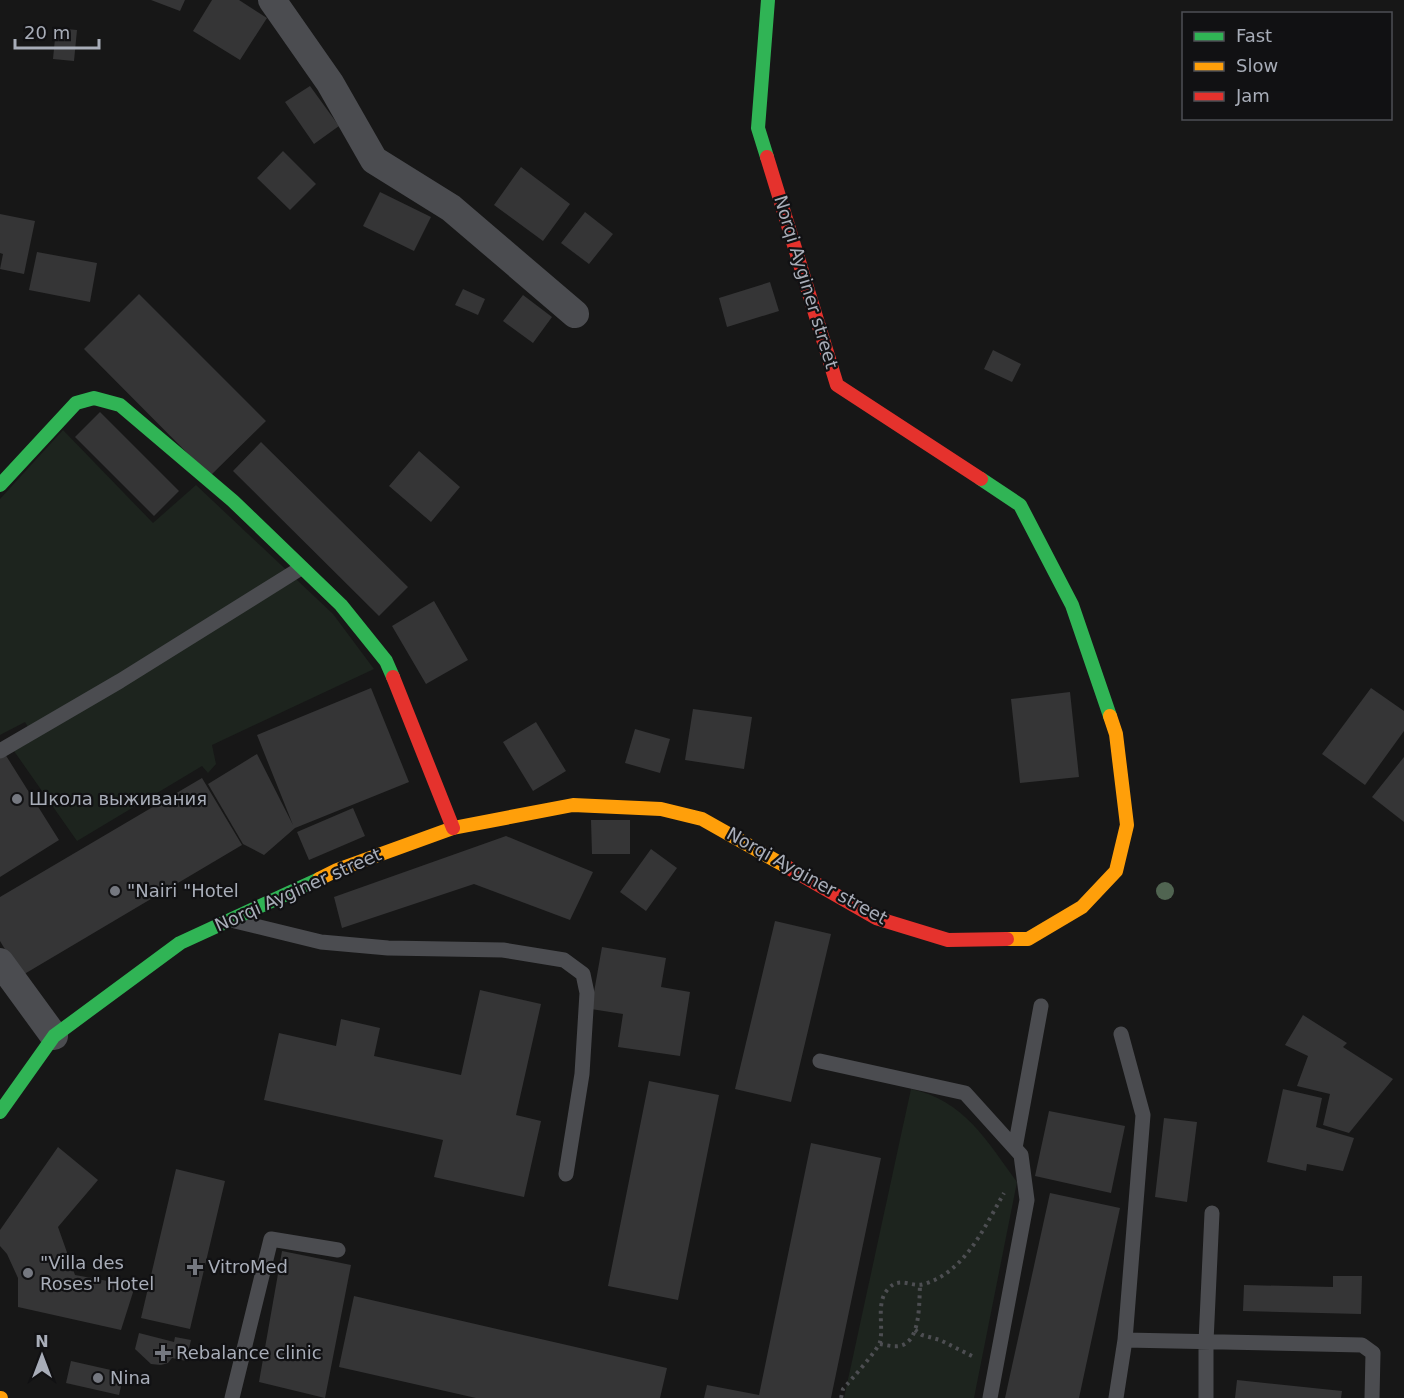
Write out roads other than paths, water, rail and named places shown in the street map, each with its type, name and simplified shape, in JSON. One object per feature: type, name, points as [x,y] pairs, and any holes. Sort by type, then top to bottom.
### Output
[{"type":"street","points":[[272,0],[330,83],[374,160],[451,208],[575,314]]},
{"type":"street","name":"Norqi Ayginer street","points":[[0,1112],[54,1036],[180,943],[337,870],[453,828],[573,805],[662,809],[702,819],[876,918],[948,940],[1028,939],[1082,907],[1116,871],[1127,825],[1116,734],[1072,605],[1020,505],[837,385],[758,128],[768,0]]},
{"type":"street","points":[[0,485],[76,403],[94,398],[120,405],[233,501],[341,605],[386,662],[453,828]]},
{"type":"street","points":[[0,962],[54,1036]]},
{"type":"lane","points":[[0,751],[120,681],[302,568]]},
{"type":"lane","points":[[229,920],[321,942],[388,948],[502,950],[564,960],[583,974],[587,993],[582,1074],[566,1174]]},
{"type":"lane","points":[[1015,1148],[1041,1006]]},
{"type":"lane","points":[[1116,1398],[1125,1340],[1143,1115],[1121,1034]]},
{"type":"lane","points":[[820,1060],[965,1093],[1021,1155],[1028,1200],[990,1398]]},
{"type":"lane","points":[[1206,1398],[1206,1342],[1212,1213]]},
{"type":"lane","points":[[232,1398],[271,1239],[338,1250]]},
{"type":"lane","points":[[1125,1340],[1362,1345],[1374,1353],[1372,1398]]},
{"type":"place","name":"Школа выживания","points":[[17,799]]},
{"type":"place","name":"\"Nairi \"Hotel","points":[[115,891]]},
{"type":"place","name":"VitroMed","points":[[195,1267]]},
{"type":"place","name":"\"Villa des Roses\" Hotel","points":[[28,1273]]},
{"type":"place","name":"Rebalance clinic","points":[[163,1353]]},
{"type":"place","name":"Nina","points":[[98,1378]]}]
